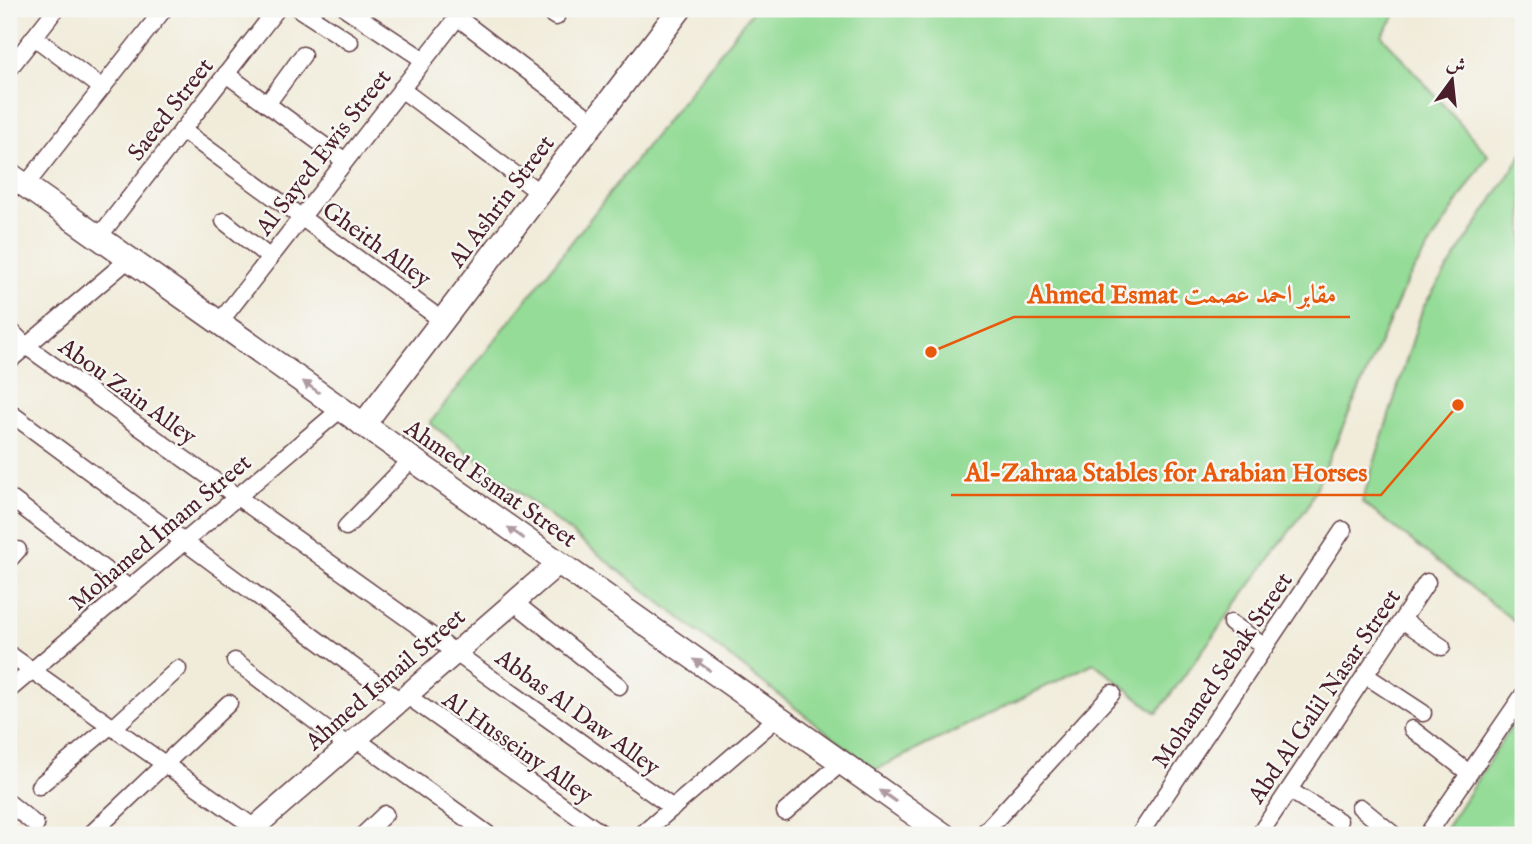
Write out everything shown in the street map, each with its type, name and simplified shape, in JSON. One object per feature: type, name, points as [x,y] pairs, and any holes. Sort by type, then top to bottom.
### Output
[{"type":"main road","name":"Al Ashrin Street","points":[[363,425],[594,122],[671,12]]},
{"type":"main road","name":"Ahmed Esmat Street","points":[[17,180],[944,835]]},
{"type":"street","points":[[9,69],[56,9]]},
{"type":"street","points":[[17,180],[102,88],[164,9]]},
{"type":"street","name":"Saeed Street","points":[[99,238],[277,9]]},
{"type":"street","points":[[299,9],[350,42]]},
{"type":"street","points":[[347,9],[369,15],[424,60]]},
{"type":"street","points":[[460,13],[594,122]]},
{"type":"street","name":"Al Sayed Ewis Street","points":[[219,323],[460,13]]},
{"type":"street","points":[[34,37],[102,88]]},
{"type":"street","points":[[267,104],[303,55]]},
{"type":"street","points":[[226,74],[345,161]]},
{"type":"street","points":[[401,89],[540,194]]},
{"type":"street","name":"Gheith Alley","points":[[182,130],[443,321]]},
{"type":"street","points":[[224,222],[270,258]]},
{"type":"street","points":[[9,360],[129,259]]},
{"type":"street","name":"Abou Zain Alley","points":[[9,328],[26,346],[457,653]]},
{"type":"street","name":"Mohamed Imam Street","points":[[9,690],[341,409]]},
{"type":"street","name":"Al Husseiny Alley","points":[[9,412],[184,542],[403,698],[604,835]]},
{"type":"street","points":[[346,527],[412,459]]},
{"type":"street","points":[[9,497],[129,588]]},
{"type":"street","name":"Mohamed Sebak Street","points":[[1139,835],[1343,530]]},
{"type":"street","name":"Ahmed Ismail Street","points":[[255,833],[352,742],[559,564]]},
{"type":"street","name":"Abd Al Galil Nasar Street","points":[[1259,835],[1427,582]]},
{"type":"street","points":[[514,603],[620,686]]},
{"type":"street","points":[[1402,620],[1443,647]]},
{"type":"street","points":[[1231,623],[1265,647]]},
{"type":"street","name":"Abbas Al Daw Alley","points":[[457,653],[674,808]]},
{"type":"street","points":[[9,654],[255,833]]},
{"type":"street","points":[[235,661],[489,835]]},
{"type":"street","points":[[39,786],[178,669]]},
{"type":"street","points":[[1366,675],[1423,713]]},
{"type":"street","points":[[982,835],[1112,693]]},
{"type":"street","points":[[1427,835],[1523,695]]},
{"type":"street","points":[[90,835],[229,703]]},
{"type":"street","points":[[641,835],[777,718]]},
{"type":"street","points":[[1412,729],[1469,773]]},
{"type":"street","points":[[785,812],[841,763]]},
{"type":"street","points":[[1289,790],[1339,821]]},
{"type":"street","points":[[9,803],[36,825]]},
{"type":"street","points":[[1360,807],[1394,835]]},
{"type":"street","points":[[363,835],[385,814]]},
{"type":"green space","points":[[754,9],[1399,9],[1382,36],[1488,155],[1407,281],[1308,506],[1157,713],[1094,663],[875,770],[430,423]]},
{"type":"green space","points":[[1523,153],[1523,628],[1362,502],[1423,307]]},
{"type":"green space","points":[[1523,708],[1523,835],[1442,835]]},
{"type":"place","name":"Ahmed Esmat مقابر احمد عصمت","points":[[931,352]]},
{"type":"place","name":"Al-Zahraa Stables for Arabian Horses","points":[[1458,405]]}]
